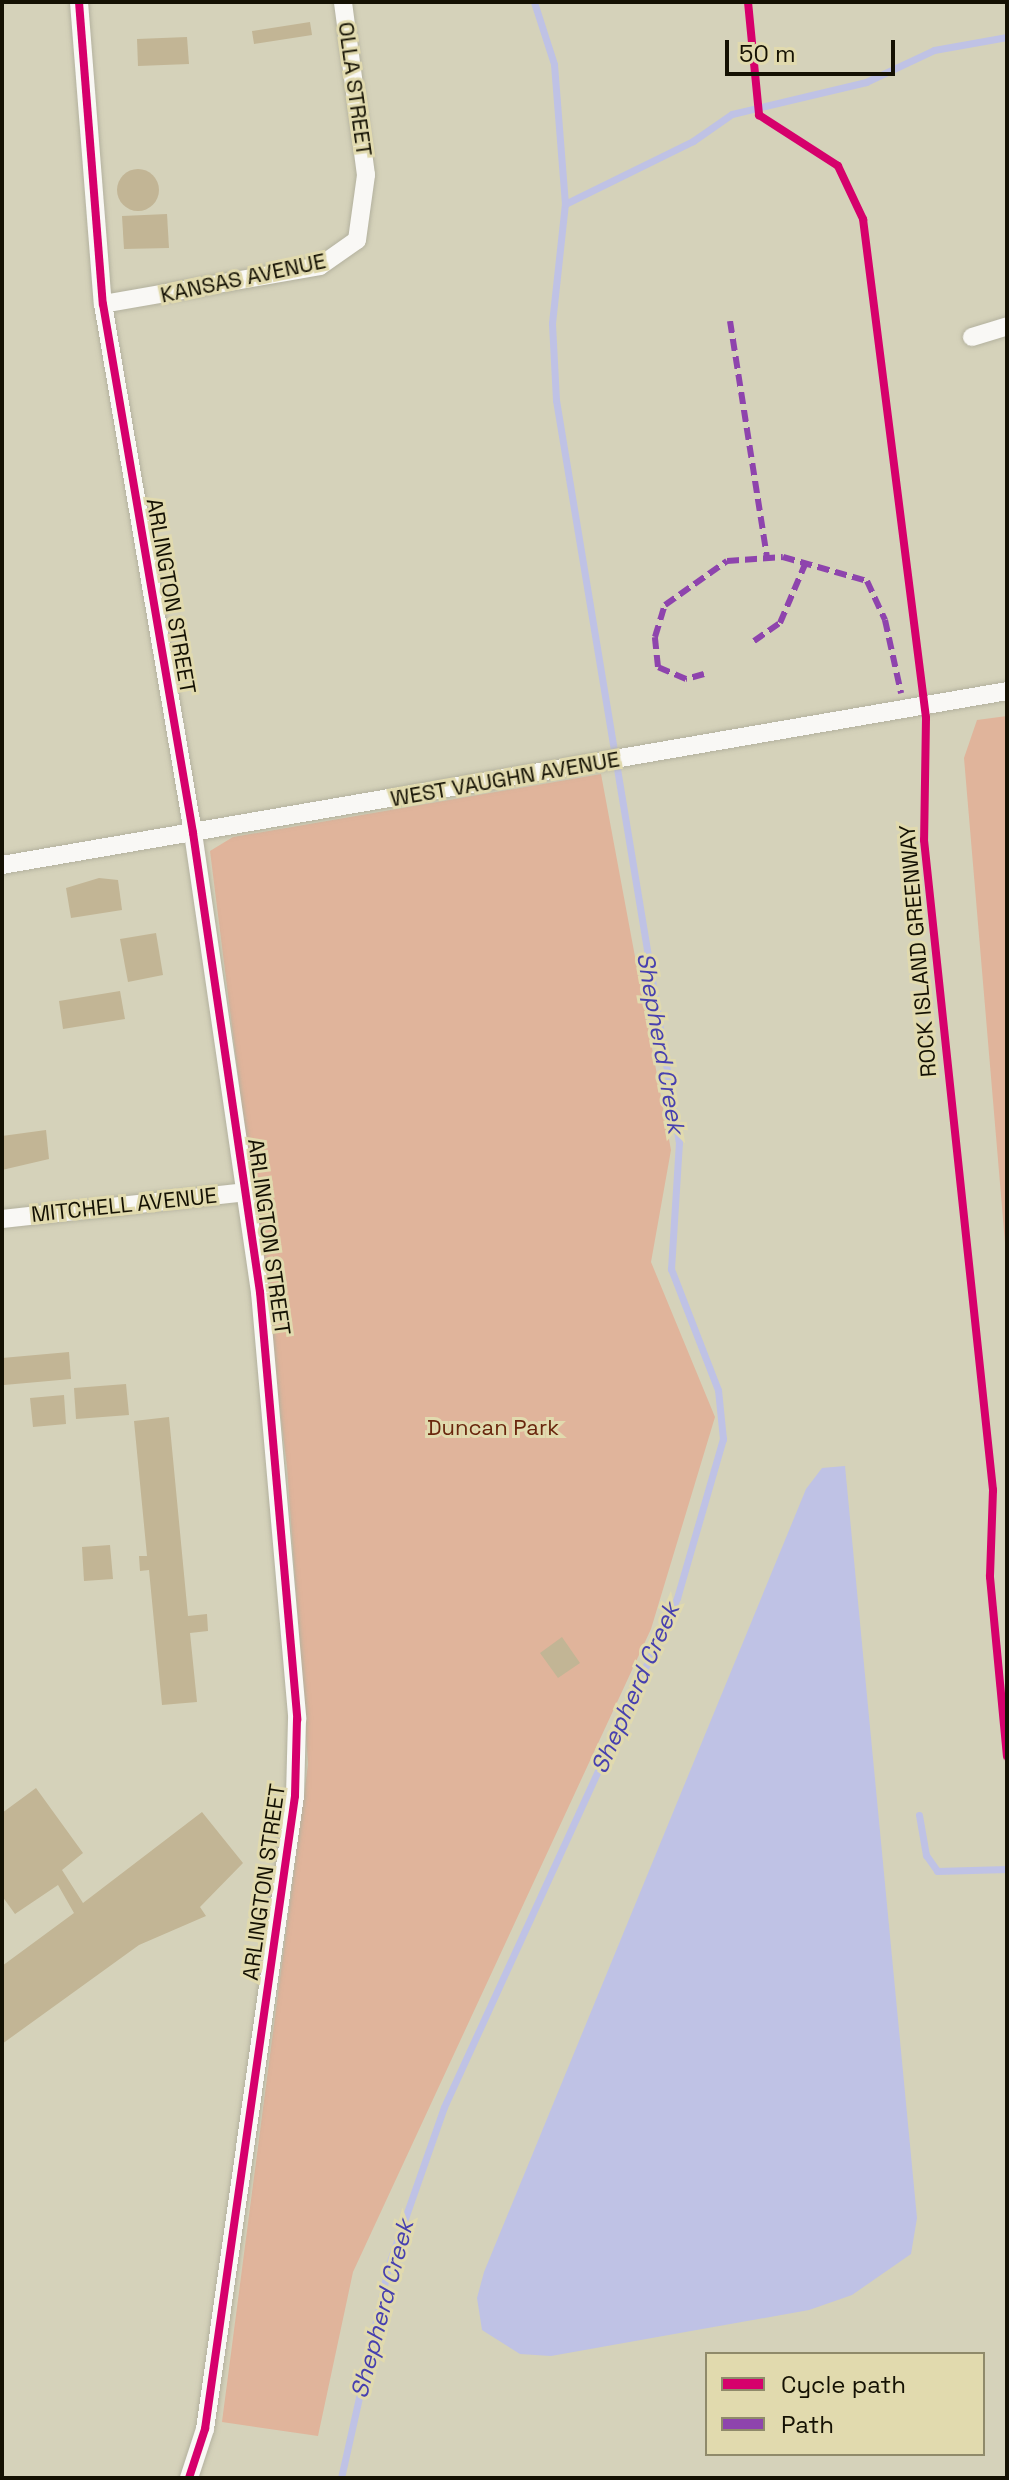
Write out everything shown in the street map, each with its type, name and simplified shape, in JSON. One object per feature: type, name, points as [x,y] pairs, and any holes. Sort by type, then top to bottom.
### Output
[{"type":"street","name":"ARLINGTON STREET","points":[[79,2],[103,304],[193,833],[271,1394],[298,1761],[205,2429],[189,2478]]},
{"type":"street","name":"OLLA STREET","points":[[343,2],[366,175]]},
{"type":"street","name":"KANSAS AVENUE","points":[[103,304],[216,288],[344,255],[364,217],[366,175]]},
{"type":"street","points":[[972,337],[1007,326]]},
{"type":"street","name":"WEST VAUGHN AVENUE","points":[[2,865],[1007,691]]},
{"type":"street","name":"MITCHELL AVENUE","points":[[2,1219],[245,1192]]},
{"type":"green space","points":[[1007,716],[1007,1266],[964,758],[977,720]]},
{"type":"green space","name":"Duncan Park","points":[[601,774],[671,1150],[651,1262],[715,1417],[651,1629],[353,2272],[318,2436],[222,2422],[308,1764],[287,1467],[210,851],[233,837]]},
{"type":"water","points":[[845,1466],[917,2218],[911,2254],[852,2295],[809,2310],[551,2356],[520,2354],[482,2330],[477,2298],[484,2272],[806,1489],[822,1468]]},
{"type":"building","points":[[310,22],[312,35],[254,44],[252,31]]},
{"type":"building","points":[[187,37],[189,64],[138,66],[137,39]]},
{"type":"building","points":[[138,169],[153,175],[159,190],[153,205],[138,211],[123,205],[117,190],[123,175]]},
{"type":"building","points":[[167,214],[169,248],[124,249],[122,216]]},
{"type":"building","points":[[99,878],[118,880],[122,910],[71,918],[66,888]]},
{"type":"building","points":[[156,933],[163,975],[128,982],[120,939]]},
{"type":"building","points":[[120,991],[125,1019],[63,1029],[59,1001]]},
{"type":"building","points":[[46,1130],[49,1159],[2,1170],[2,1136]]},
{"type":"building","points":[[69,1352],[71,1379],[4,1385],[2,1358]]},
{"type":"building","points":[[126,1384],[129,1415],[76,1419],[74,1388]]},
{"type":"building","points":[[64,1395],[66,1424],[33,1427],[30,1398]]},
{"type":"building","points":[[169,1417],[188,1616],[207,1614],[208,1631],[190,1633],[197,1702],[162,1705],[149,1570],[140,1571],[139,1556],[147,1556],[134,1421]]},
{"type":"building","points":[[110,1545],[113,1579],[84,1581],[82,1547]]},
{"type":"building","points":[[562,1637],[580,1663],[558,1678],[540,1653]]},
{"type":"building","points":[[36,1788],[83,1853],[62,1870],[83,1903],[202,1812],[243,1863],[200,1907],[206,1916],[139,1945],[2,2044],[2,1966],[74,1913],[58,1885],[15,1914],[2,1896],[2,1813]]},
{"type":"waterway","name":"Shepherd Creek","points":[[341,2478],[389,2264],[444,2107],[677,1598],[723,1439],[718,1390],[671,1269],[679,1143],[556,400],[552,323],[565,204],[554,64],[534,2]]},
{"type":"waterway","name":"Shepherd Creek","points":[[565,204],[693,141],[732,114],[866,82],[934,50],[1007,37]]},
{"type":"waterway","points":[[919,1815],[926,1855],[937,1871],[1007,1869]]},
{"type":"marked path","points":[[730,321],[767,556]]},
{"type":"marked path","points":[[704,674],[686,679],[658,667],[655,637],[665,605],[727,561],[783,557],[867,581],[885,620],[901,693]]},
{"type":"marked path","points":[[754,641],[780,623],[806,562]]},
{"type":"cycle path","points":[[79,2],[103,304],[193,833],[260,1292],[297,1719],[295,1796],[205,2429],[189,2478]]},
{"type":"cycle path","name":"ROCK ISLAND GREENWAY","points":[[748,2],[759,115],[838,166],[863,219],[926,718],[924,840],[993,1490],[990,1577],[1007,1756]]}]
